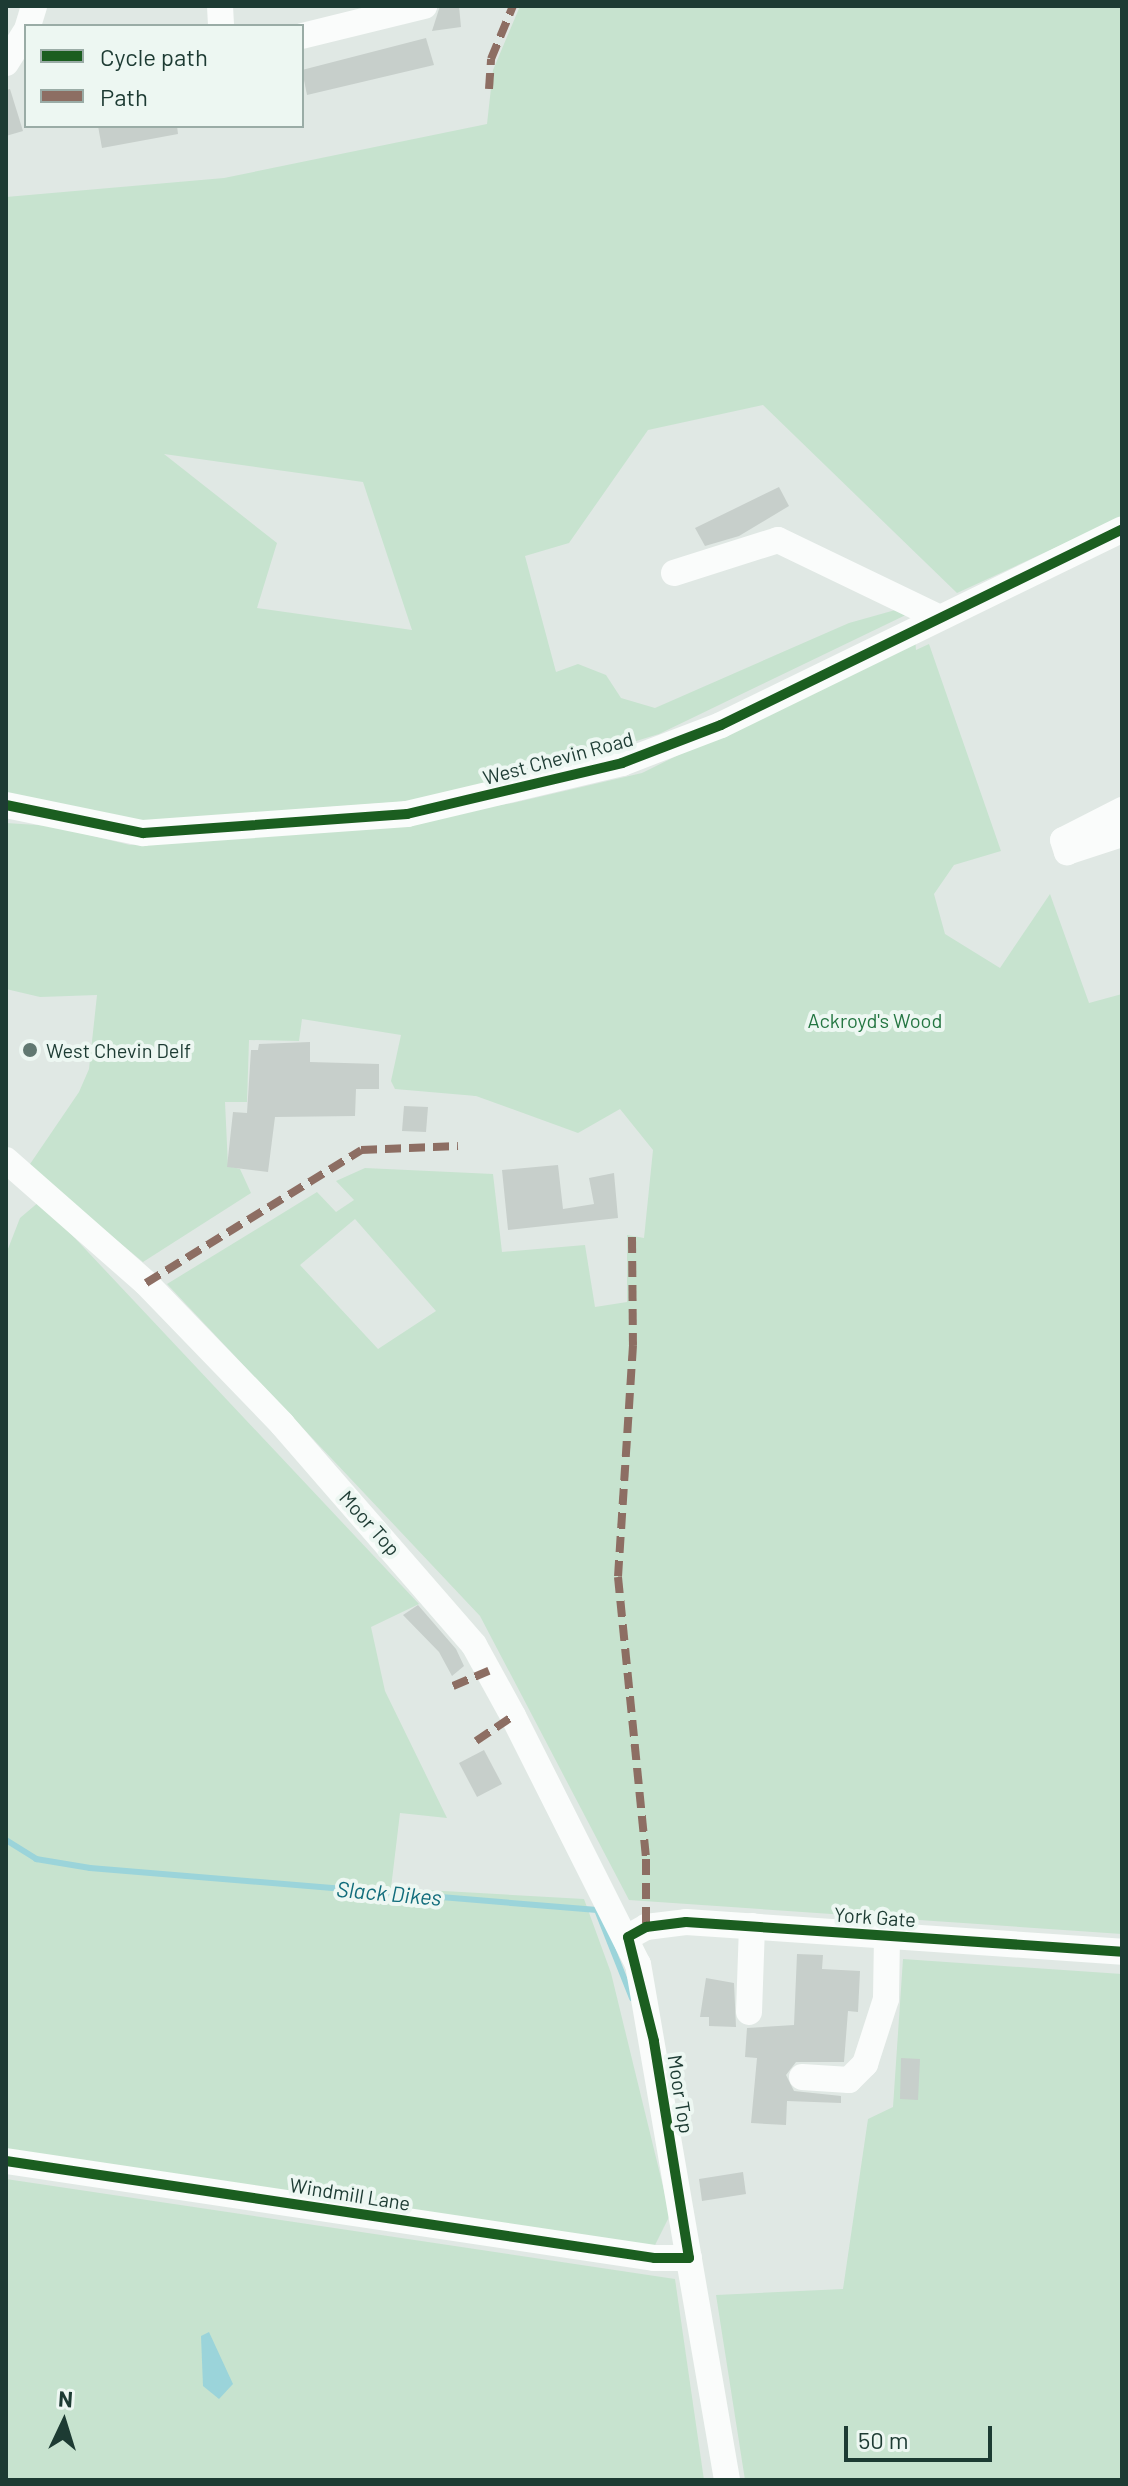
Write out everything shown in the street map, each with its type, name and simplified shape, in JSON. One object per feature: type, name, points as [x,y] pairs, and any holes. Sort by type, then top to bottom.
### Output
[{"type":"street","points":[[304,36],[424,6]]},
{"type":"street","points":[[6,63],[24,33]]},
{"type":"street","name":"West Chevin Road","points":[[6,805],[143,833],[407,814],[622,763],[721,725],[1122,529]]},
{"type":"street","points":[[674,573],[778,540],[938,617]]},
{"type":"street","points":[[1122,810],[1063,840],[1067,852],[1122,834]]},
{"type":"street","name":"Moor Top","points":[[6,1160],[146,1283],[272,1413],[474,1645],[628,1937],[654,2041],[727,2480]]},
{"type":"street","name":"York Gate","points":[[628,1937],[646,1927],[686,1922],[1122,1952]]},
{"type":"street","points":[[749,2012],[752,1926]]},
{"type":"street","points":[[802,2077],[849,2080],[865,2064],[886,1999],[887,1936]]},
{"type":"street","name":"Windmill Lane","points":[[6,2161],[654,2258],[689,2258]]},
{"type":"green space","points":[[520,6],[1122,6],[1122,517],[957,593],[763,405],[648,430],[569,543],[525,556],[556,672],[578,664],[606,675],[621,698],[655,708],[849,623],[906,607],[912,612],[659,734],[450,798],[144,821],[6,797],[6,197],[224,178],[487,124],[493,70]],"holes":[[[164,454],[363,482],[412,630],[257,608],[277,543]]]},
{"type":"green space","name":"Ackroyd's Wood","points":[[915,638],[916,650],[929,644],[1001,851],[954,865],[934,894],[945,934],[1000,968],[1050,894],[1089,1003],[1122,994],[1122,1934],[629,1900],[480,1616],[167,1284],[317,1192],[336,1212],[354,1200],[336,1181],[365,1168],[493,1174],[502,1252],[585,1245],[595,1307],[627,1302],[627,1235],[644,1238],[653,1150],[620,1109],[578,1133],[476,1096],[395,1089],[391,1081],[401,1035],[302,1019],[299,1041],[249,1040],[247,1102],[225,1102],[228,1166],[240,1169],[251,1193],[143,1262],[28,1167],[79,1092],[89,1069],[97,995],[40,997],[6,989],[6,823],[52,826],[130,845],[319,832],[513,803],[642,773]],"holes":[[[355,1219],[436,1311],[378,1349],[300,1265]]]},
{"type":"green space","points":[[40,1201],[419,1604],[371,1627],[385,1691],[447,1818],[400,1813],[391,1888],[584,1899],[611,1973],[670,2215],[653,2249],[6,2152],[6,1254],[20,1218]]},
{"type":"green space","points":[[903,1959],[1122,1974],[1122,2480],[745,2480],[716,2295],[843,2289],[868,2119],[893,2107]]},
{"type":"green space","points":[[6,2179],[675,2279],[704,2480],[6,2480]]},
{"type":"water","points":[[209,2332],[233,2384],[219,2399],[203,2386],[201,2336]]},
{"type":"building","points":[[440,6],[459,6],[461,27],[432,31]]},
{"type":"building","points":[[426,38],[434,65],[307,95],[304,69]]},
{"type":"building","points":[[10,89],[23,131],[6,136],[6,90]]},
{"type":"building","points":[[98,128],[177,128],[178,134],[102,148]]},
{"type":"building","points":[[779,487],[789,506],[739,536],[705,546],[695,528]]},
{"type":"building","points":[[310,1042],[310,1062],[379,1064],[379,1089],[356,1089],[355,1116],[275,1117],[268,1172],[227,1167],[233,1112],[247,1113],[251,1050],[258,1050],[259,1044]]},
{"type":"building","points":[[404,1106],[428,1107],[426,1132],[402,1131]]},
{"type":"building","points":[[558,1165],[563,1209],[594,1204],[589,1178],[614,1173],[618,1218],[508,1230],[502,1170]]},
{"type":"building","points":[[418,1605],[456,1649],[464,1666],[452,1676],[439,1652],[403,1615]]},
{"type":"building","points":[[484,1750],[502,1784],[477,1797],[459,1763]]},
{"type":"building","points":[[797,1954],[823,1955],[822,1969],[860,1971],[858,2012],[848,2011],[844,2062],[796,2062],[786,2075],[794,2091],[841,2096],[841,2103],[787,2101],[786,2125],[751,2123],[757,2058],[745,2057],[747,2028],[794,2025]]},
{"type":"building","points":[[706,1978],[734,1983],[736,2027],[709,2026],[709,2017],[700,2017]]},
{"type":"building","points":[[901,2058],[920,2059],[918,2100],[900,2099]]},
{"type":"building","points":[[743,2172],[746,2194],[702,2201],[699,2179]]},
{"type":"waterway","name":"Slack Dikes","points":[[6,1840],[36,1859],[90,1868],[597,1910],[632,1998]]},
{"type":"marked path","points":[[489,89],[491,59],[513,6]]},
{"type":"marked path","points":[[146,1283],[361,1150],[458,1146]]},
{"type":"marked path","points":[[632,1237],[633,1345],[618,1577],[646,1859],[646,1927]]},
{"type":"marked path","points":[[453,1686],[489,1671]]},
{"type":"marked path","points":[[476,1741],[513,1716]]},
{"type":"cycle path","points":[[6,805],[143,833],[407,814],[622,763],[721,725],[1122,529]]},
{"type":"cycle path","points":[[6,2161],[654,2258],[689,2258],[654,2041],[628,1937],[646,1927],[686,1922],[1122,1952]]},
{"type":"place","name":"West Chevin Delf","points":[[30,1050]]}]
